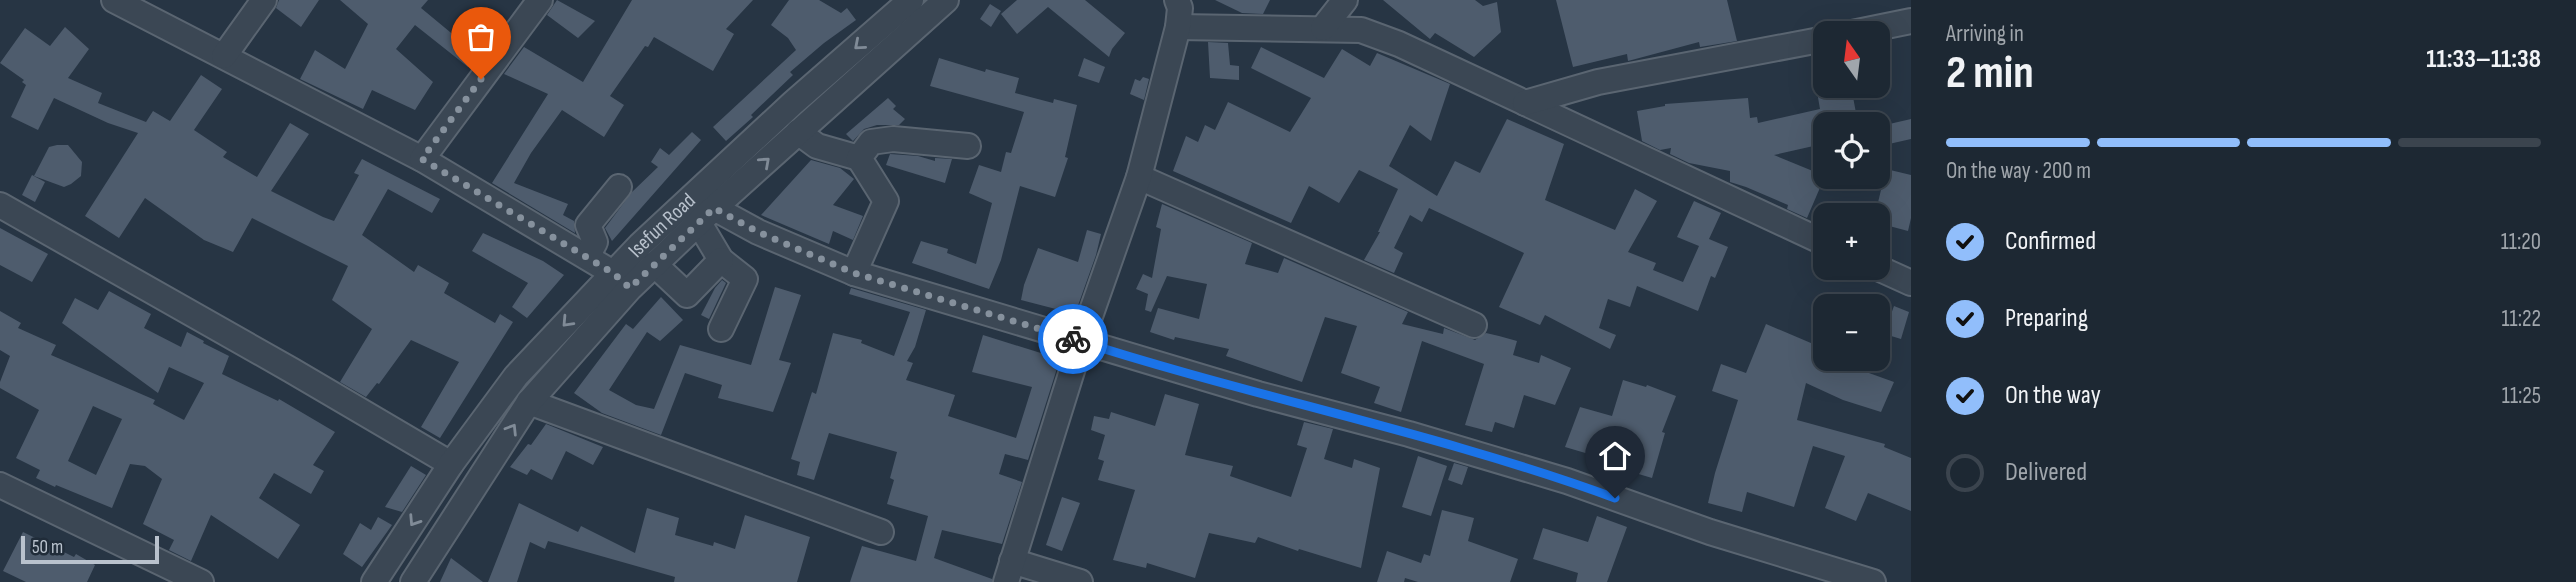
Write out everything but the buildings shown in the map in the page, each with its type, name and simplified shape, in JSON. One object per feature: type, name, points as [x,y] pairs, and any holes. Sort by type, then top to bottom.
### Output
[{"type":"street","points":[[114,0],[422,159],[622,280]]},
{"type":"street","points":[[224,56],[264,0]]},
{"type":"street","points":[[422,159],[540,0]]},
{"type":"street","name":"Isefun Road","points":[[413,582],[529,402],[622,280],[640,245],[793,103],[911,0]]},
{"type":"street","name":"Isefun Road","points":[[374,582],[451,464],[516,376],[622,280],[654,264],[946,0]]},
{"type":"street","points":[[1080,582],[1009,572],[1081,342],[1139,177],[1178,27],[1180,8],[1177,0]]},
{"type":"street","points":[[1323,28],[1345,0]]},
{"type":"street","points":[[1890,25],[1911,21]]},
{"type":"street","points":[[1178,27],[1361,30],[1399,44],[1813,237]]},
{"type":"street","points":[[1525,103],[1598,82],[1813,41]]},
{"type":"street","points":[[798,132],[817,146],[859,158],[886,201],[854,273]]},
{"type":"street","points":[[859,158],[871,142],[893,139],[968,146]]},
{"type":"street","points":[[1139,177],[1474,325]]},
{"type":"street","points":[[587,257],[595,242],[588,225],[620,187]]},
{"type":"street","points":[[0,205],[451,464]]},
{"type":"street","points":[[706,215],[721,260],[745,279],[721,329]]},
{"type":"street","points":[[706,215],[758,232],[854,273],[1081,342],[1567,481],[1710,532],[1873,582]]},
{"type":"street","points":[[654,264],[688,295],[721,260]]},
{"type":"street","points":[[1890,273],[1911,283]]},
{"type":"street","points":[[529,402],[881,532]]},
{"type":"street","points":[[1,487],[201,582]]},
{"type":"way so far","points":[[481,79],[422,159],[613,273],[630,288],[714,208],[758,232],[854,273],[1073,339]]},
{"type":"route","points":[[1073,339],[1258,394],[1409,434],[1615,498]]}]
